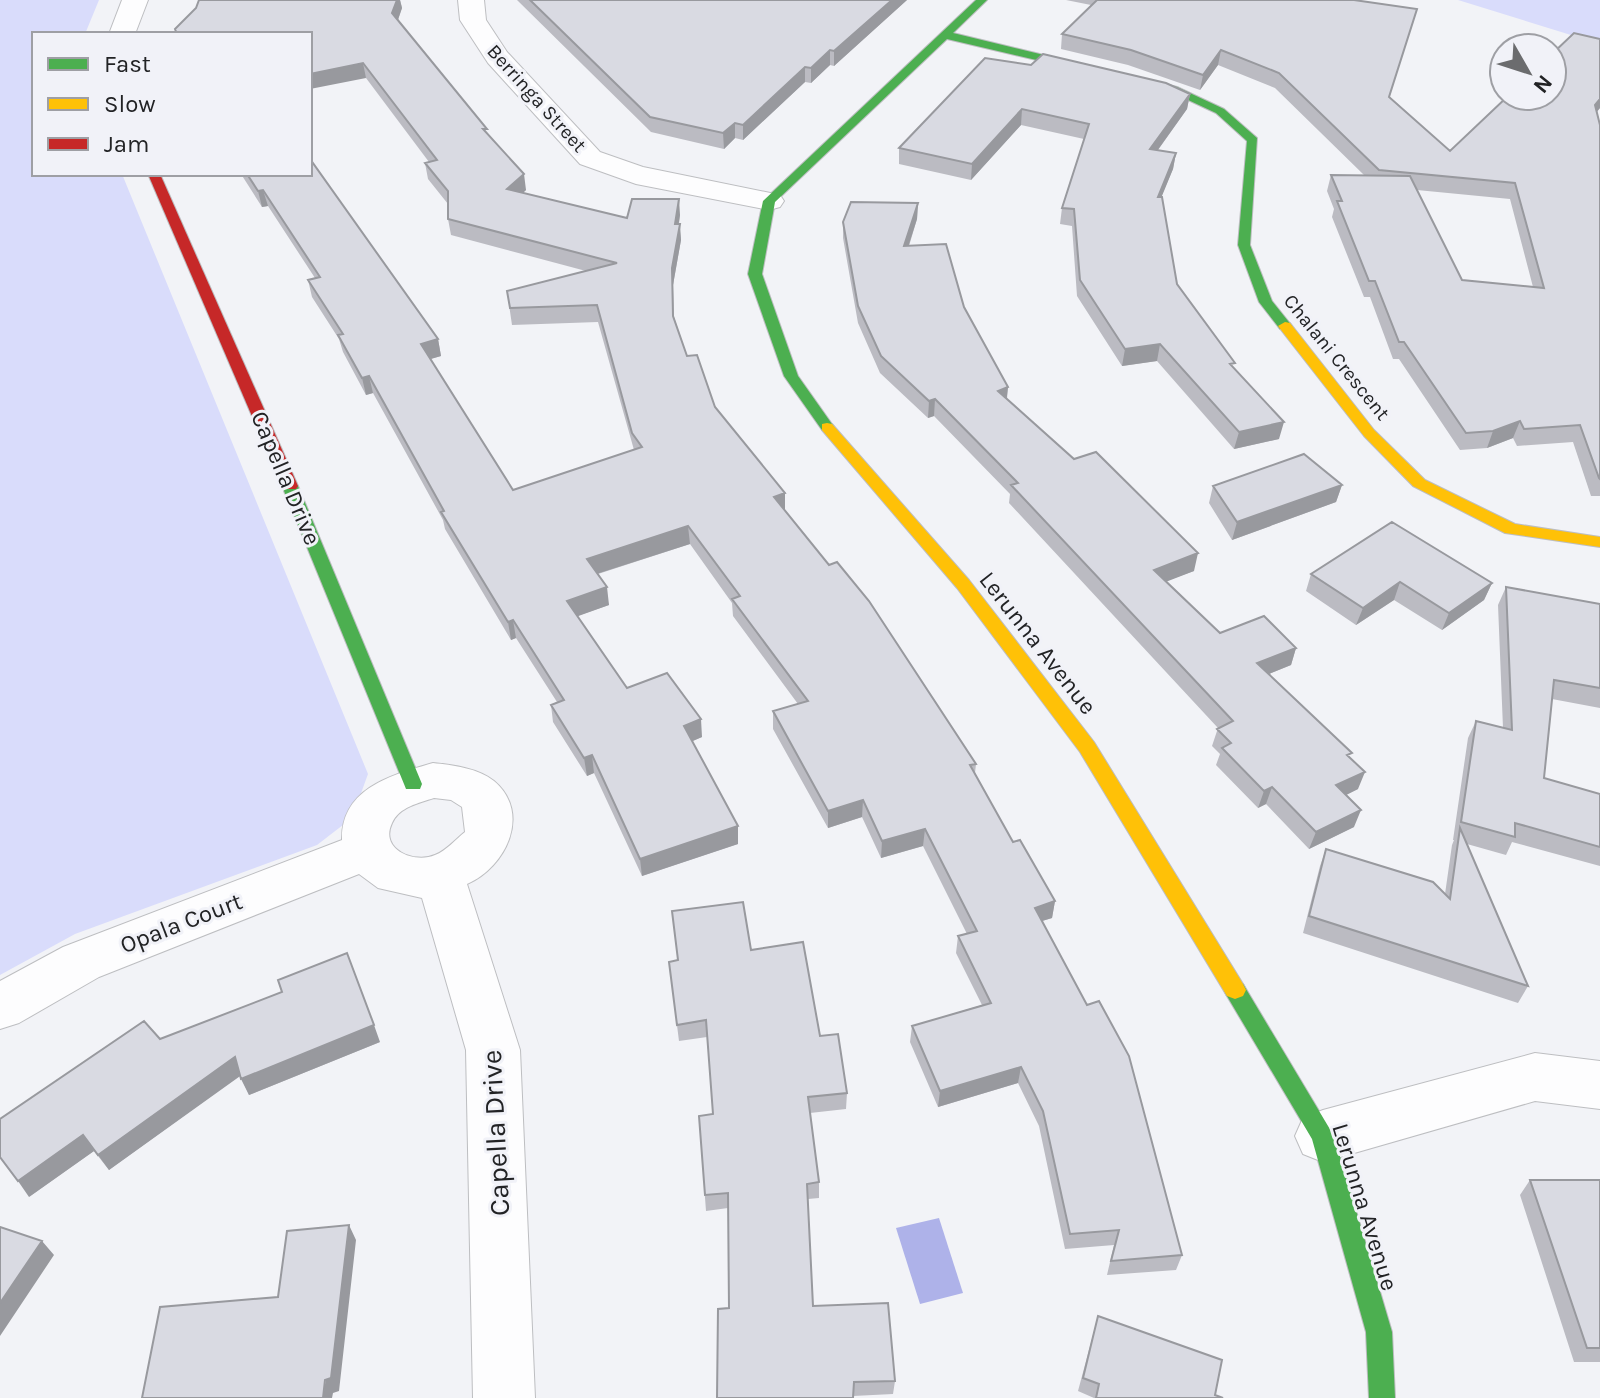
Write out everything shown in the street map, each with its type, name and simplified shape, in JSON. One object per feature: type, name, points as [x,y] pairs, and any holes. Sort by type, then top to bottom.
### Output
[{"type":"street","points":[[123,32],[135,0]]},
{"type":"street","name":"Berringa Street","points":[[471,0],[473,20],[497,57],[590,158],[636,175],[769,201]]},
{"type":"street","points":[[769,201],[982,0]]},
{"type":"street","name":"Chalani Crescent","points":[[946,35],[1173,89],[1220,111],[1253,140],[1244,245],[1266,302],[1369,433],[1419,483],[1511,529],[1600,542]]},
{"type":"street","name":"Capella Drive","points":[[155,176],[276,452],[413,784]]},
{"type":"street","name":"Lerunna Avenue","points":[[769,201],[755,274],[791,376],[811,409],[963,584],[1087,747],[1323,1136],[1379,1332],[1382,1398]]},
{"type":"street","points":[[452,782],[482,797],[489,810],[487,840],[459,866],[440,875],[403,877],[374,863],[366,851],[363,835],[378,804],[413,784],[452,782]]},
{"type":"street","name":"Opala Court","points":[[0,1007],[81,962],[366,851]]},
{"type":"street","name":"Capella Drive","points":[[440,875],[493,1050],[506,1379],[504,1398]]},
{"type":"street","points":[[1323,1136],[1535,1077],[1600,1085]]},
{"type":"shaded area","points":[[0,0],[99,0],[86,32],[32,32],[32,176],[123,176],[368,774],[352,818],[317,845],[75,934],[0,975]]},
{"type":"shaded area","points":[[1458,0],[1600,0],[1600,44]]},
{"type":"water","points":[[939,1218],[963,1293],[920,1304],[896,1228]]},
{"type":"building","points":[[199,0],[397,0],[392,13],[487,129],[483,129],[524,174],[507,189],[627,218],[632,199],[679,199],[675,224],[680,224],[672,268],[673,316],[687,356],[697,355],[715,407],[785,493],[774,497],[829,565],[837,562],[869,601],[976,764],[970,765],[1013,842],[1020,840],[1055,901],[1035,908],[1087,1005],[1099,1001],[1129,1056],[1182,1255],[1111,1261],[1119,1230],[1070,1234],[1043,1111],[1021,1067],[940,1091],[912,1026],[991,1003],[958,936],[977,931],[925,829],[882,841],[863,800],[828,811],[773,711],[808,701],[732,599],[740,596],[688,526],[587,559],[607,587],[567,601],[627,688],[667,673],[701,719],[684,726],[738,826],[640,859],[592,755],[584,758],[551,705],[564,700],[513,620],[508,622],[441,512],[444,511],[369,376],[362,378],[338,335],[343,334],[308,280],[320,277],[263,190],[258,191],[248,176],[312,176],[312,162],[438,339],[421,344],[513,490],[642,447],[632,433],[597,305],[510,308],[507,291],[617,263],[448,219],[448,191],[425,163],[437,160],[363,63],[312,74],[312,32],[176,32],[175,29],[196,8]]},
{"type":"building","points":[[530,0],[892,0],[834,51],[830,50],[811,68],[805,67],[743,125],[735,123],[723,133],[650,117]]},
{"type":"building","points":[[1097,0],[1354,0],[1417,9],[1389,97],[1450,151],[1491,112],[1568,112],[1568,39],[1574,33],[1600,39],[1600,99],[1595,105],[1600,125],[1600,479],[1580,425],[1524,429],[1520,421],[1493,431],[1466,433],[1404,342],[1399,342],[1375,281],[1369,281],[1337,201],[1342,201],[1331,175],[1410,176],[1462,280],[1544,288],[1515,183],[1379,170],[1279,73],[1221,50],[1203,75],[1131,50],[1062,34]]},
{"type":"building","points":[[1043,54],[1166,83],[1190,94],[1150,149],[1176,153],[1158,197],[1162,197],[1177,284],[1235,363],[1230,364],[1284,422],[1239,432],[1160,344],[1125,349],[1080,280],[1074,209],[1062,208],[1089,124],[1022,109],[972,164],[899,148],[985,58],[1031,65]]},
{"type":"building","points":[[851,202],[918,203],[904,246],[946,244],[964,307],[1008,387],[998,391],[1074,459],[1096,452],[1198,553],[1154,570],[1220,633],[1264,616],[1296,648],[1257,663],[1352,753],[1347,755],[1365,772],[1336,785],[1361,810],[1316,832],[1272,787],[1264,791],[1222,748],[1231,743],[1217,729],[1233,721],[1011,485],[1018,483],[935,399],[929,401],[881,356],[858,306],[843,222]]},
{"type":"building","points":[[1304,454],[1342,485],[1237,522],[1213,486]]},
{"type":"building","points":[[1392,522],[1492,583],[1449,613],[1400,582],[1363,608],[1311,574]]},
{"type":"building","points":[[1506,587],[1600,604],[1600,688],[1554,680],[1544,778],[1600,794],[1600,847],[1515,823],[1515,837],[1461,822],[1476,721],[1512,730]]},
{"type":"building","points":[[1460,828],[1528,986],[1309,916],[1326,849],[1433,882],[1450,899]]},
{"type":"building","points":[[743,902],[751,950],[803,942],[820,1036],[838,1034],[847,1093],[808,1097],[819,1182],[807,1184],[813,1306],[888,1303],[895,1381],[854,1382],[853,1398],[717,1398],[718,1309],[729,1308],[728,1193],[705,1195],[699,1116],[713,1114],[706,1020],[677,1025],[669,962],[678,960],[672,911]]},
{"type":"building","points":[[347,953],[374,1025],[241,1079],[235,1057],[98,1155],[83,1135],[18,1181],[0,1157],[0,1119],[144,1021],[160,1039],[282,992],[278,980]]},
{"type":"building","points":[[1530,1180],[1600,1180],[1600,1348],[1587,1348]]},
{"type":"building","points":[[349,1225],[331,1378],[325,1380],[323,1398],[142,1398],[160,1307],[278,1297],[287,1231]]},
{"type":"building","points":[[0,1227],[42,1241],[0,1303]]},
{"type":"building","points":[[1098,1316],[1222,1360],[1215,1395],[1223,1398],[1096,1398],[1099,1384],[1083,1378]]},
{"type":"traffic: fast","points":[[827,427],[791,376],[755,274],[769,201],[982,0]]},
{"type":"traffic: fast","points":[[946,35],[1173,89],[1220,111],[1253,140],[1244,245],[1266,302],[1285,326]]},
{"type":"traffic: fast","points":[[290,486],[413,784]]},
{"type":"traffic: fast","points":[[1235,990],[1323,1136],[1379,1332],[1382,1398]]},
{"type":"traffic: slow","points":[[1285,326],[1369,433],[1419,483],[1511,529],[1600,542]]},
{"type":"traffic: slow","points":[[827,427],[963,584],[1087,747],[1235,990]]},
{"type":"traffic: jam","points":[[155,176],[290,486]]}]
